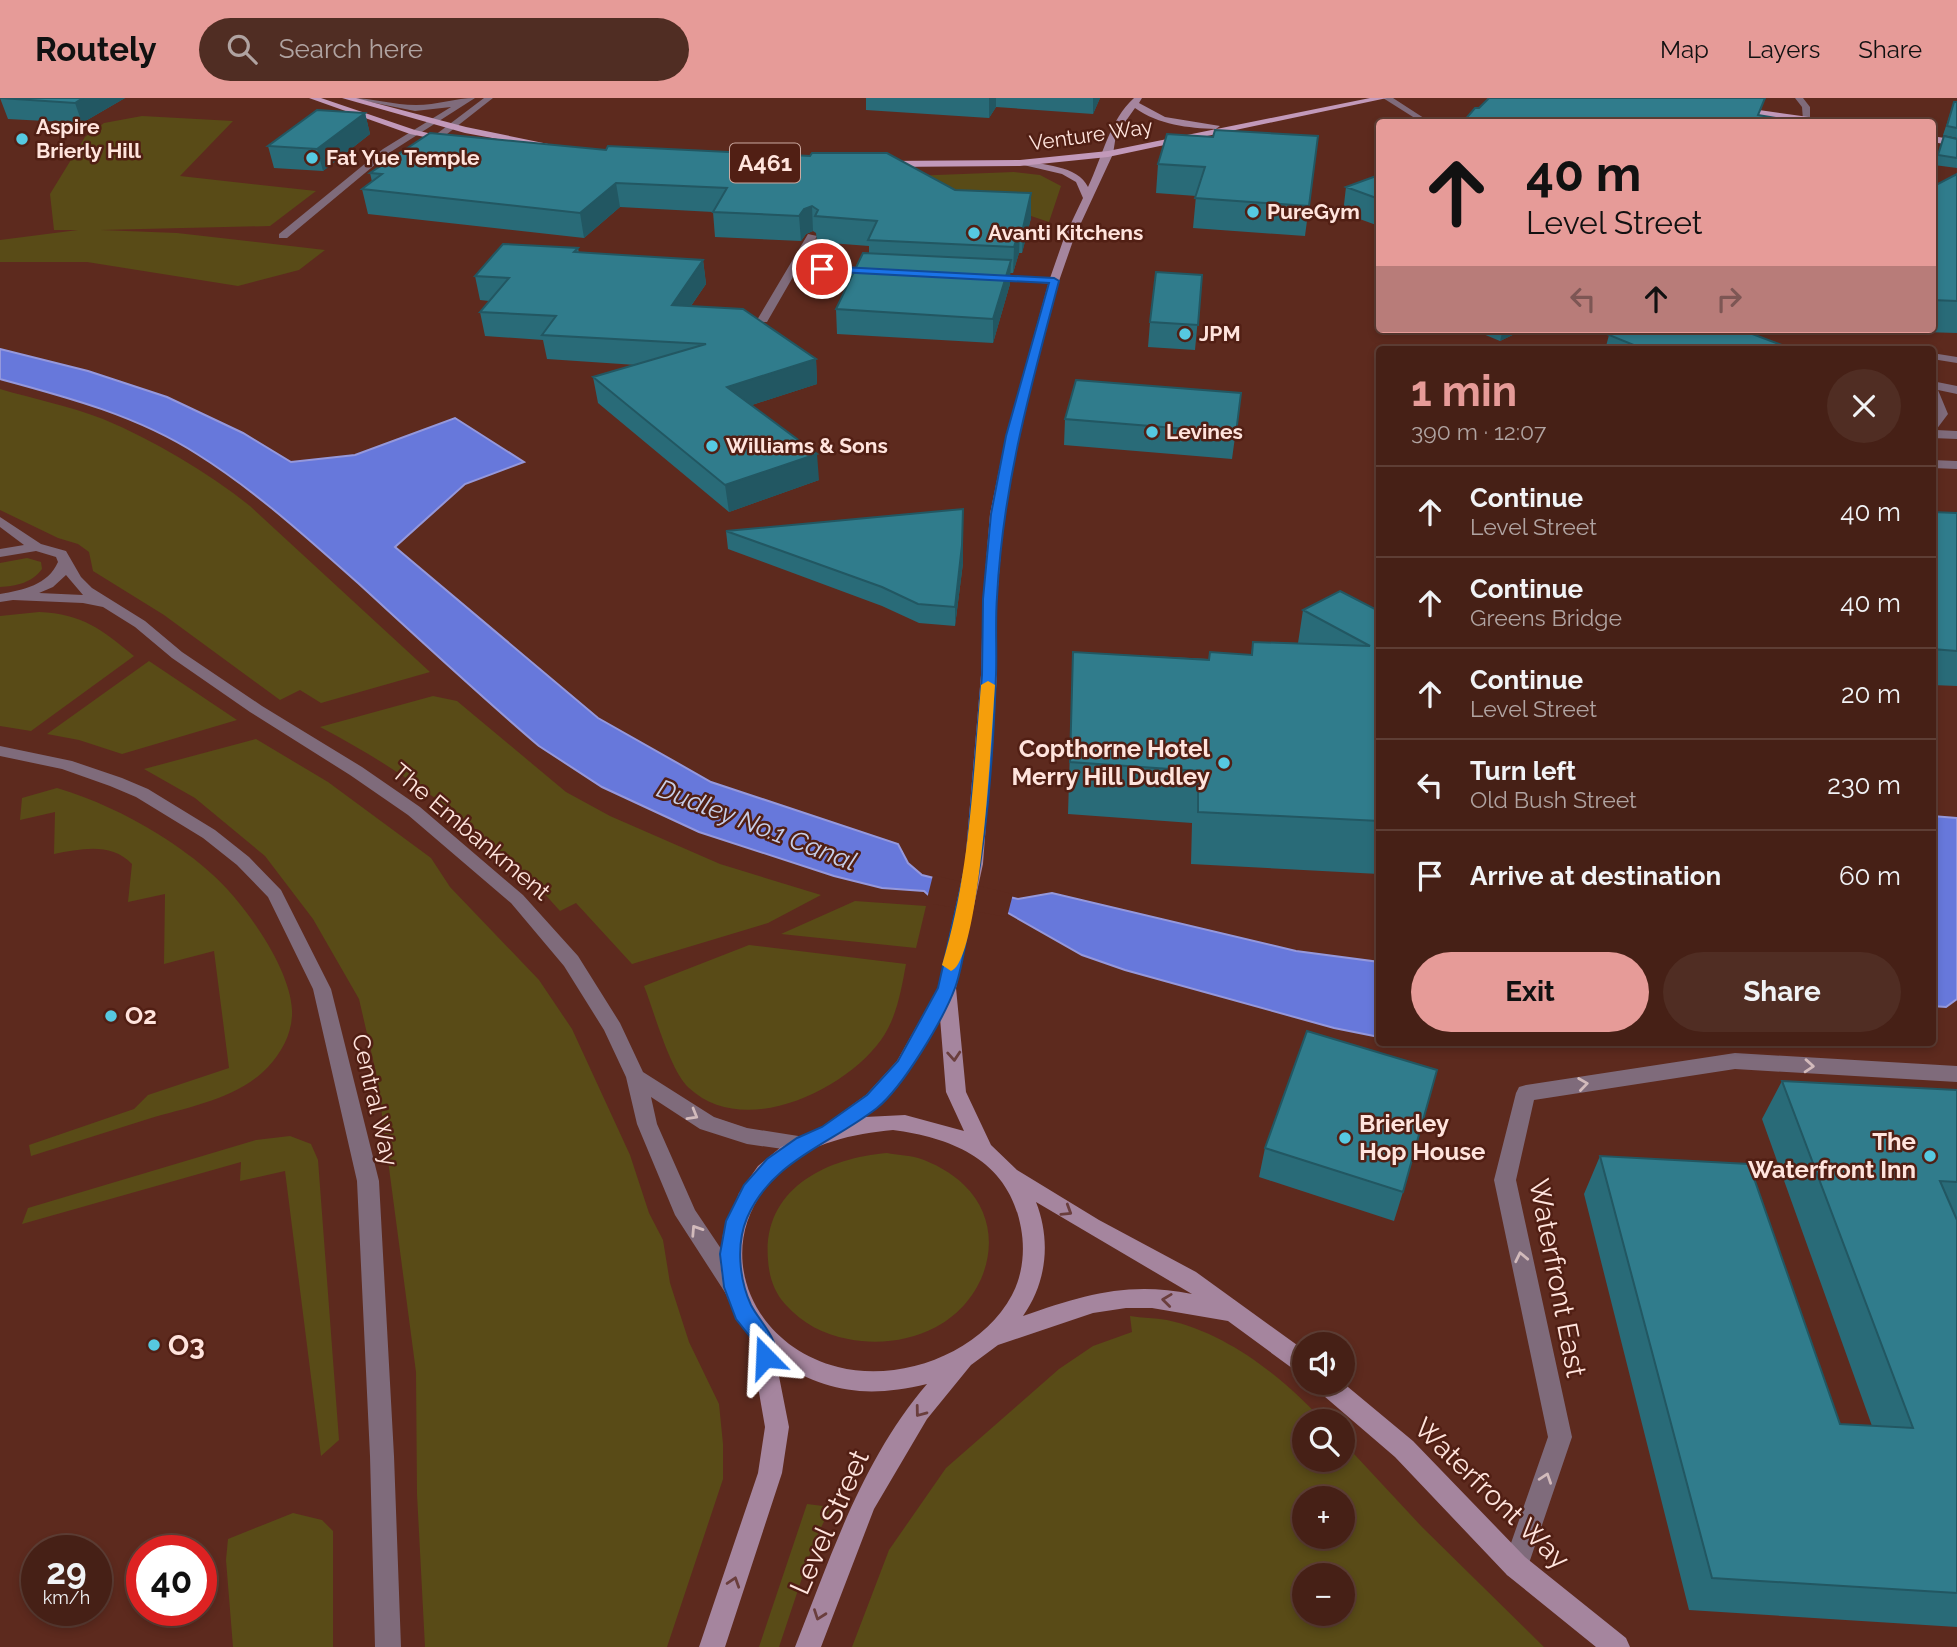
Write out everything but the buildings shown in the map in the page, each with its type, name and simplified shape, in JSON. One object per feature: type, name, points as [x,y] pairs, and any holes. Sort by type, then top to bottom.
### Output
[{"type":"main road","points":[[313,98],[455,144]]},
{"type":"main road","points":[[346,98],[430,122],[568,149]]},
{"type":"main road","name":"Venture Way","points":[[873,164],[1020,163],[1108,154],[1385,98]]},
{"type":"main road","points":[[1726,108],[1800,119]]},
{"type":"main road","name":"Venture Way","points":[[1133,138],[1275,121]]},
{"type":"main road","name":"Venture Way","points":[[910,164],[1122,140]]},
{"type":"main road","points":[[1936,140],[1957,143]]},
{"type":"main road","points":[[479,144],[556,153]]},
{"type":"street","points":[[354,98],[415,108],[467,100]]},
{"type":"street","points":[[455,144],[415,153],[439,138],[489,98]]},
{"type":"street","points":[[1385,98],[1421,119]]},
{"type":"street","points":[[1799,98],[1806,107],[1807,119]]},
{"type":"street","points":[[283,236],[413,132],[467,100]]},
{"type":"street","points":[[1009,1174],[1024,1198],[1034,1226],[1035,1254],[1029,1284],[1016,1311],[994,1336],[964,1359],[922,1377],[877,1383],[832,1377],[792,1360],[760,1335],[744,1312],[734,1287],[730,1254],[736,1221],[751,1190],[774,1164],[873,1101],[904,1066],[947,988],[974,864],[989,675],[990,599],[997,514],[1012,436],[1054,281],[1069,238],[1111,142],[1136,101],[1146,114],[1174,123],[1216,126]]},
{"type":"street","points":[[413,132],[453,127]]},
{"type":"street","points":[[518,150],[531,151]]},
{"type":"street","points":[[1020,163],[1045,166],[1080,180],[1088,198]]},
{"type":"street","points":[[318,208],[379,174]]},
{"type":"street","points":[[763,320],[812,236]]},
{"type":"street","points":[[796,267],[891,272]]},
{"type":"street","points":[[973,276],[1054,281]]},
{"type":"street","points":[[1936,357],[1957,360]]},
{"type":"street","points":[[1936,386],[1957,390]]},
{"type":"street","points":[[1936,400],[1942,414],[1936,422]]},
{"type":"street","points":[[1936,434],[1957,435]]},
{"type":"street","points":[[1936,446],[1957,446]]},
{"type":"street","points":[[1936,464],[1957,465]]},
{"type":"street","name":"The Embankment","points":[[0,522],[37,547],[61,554],[75,579],[87,591],[140,624],[177,655],[256,709],[356,771],[414,811],[517,899],[571,961],[612,1028],[636,1077],[647,1124],[686,1214],[734,1287]]},
{"type":"street","points":[[0,553],[37,547]]},
{"type":"street","name":"The Embankment","points":[[7,597],[36,590],[50,582],[58,576],[65,562]]},
{"type":"street","name":"The Embankment","points":[[7,597],[84,599],[114,607]]},
{"type":"street","name":"Central Way","points":[[0,751],[66,765],[116,782],[142,793],[209,834],[243,861],[275,894],[322,989],[368,1181],[382,1457],[388,1647]]},
{"type":"street","points":[[947,988],[956,1092],[983,1150]]},
{"type":"street","name":"Waterfront East","points":[[1516,1566],[1560,1437],[1505,1180],[1526,1093],[1735,1061],[1957,1074]]},
{"type":"street","points":[[636,1077],[707,1123],[747,1136],[804,1144]]},
{"type":"street","points":[[828,1132],[860,1125],[903,1123],[955,1135],[983,1150],[1009,1174],[1091,1226],[1188,1279],[1292,1355]]},
{"type":"street","points":[[994,1336],[1098,1302],[1126,1298],[1169,1299],[1234,1314]]},
{"type":"street","points":[[712,1647],[770,1473],[777,1427],[760,1335]]},
{"type":"street","name":"Level Street","points":[[808,1647],[864,1502],[919,1411],[964,1359]]},
{"type":"street","name":"Waterfront Way","points":[[1340,1395],[1404,1449],[1516,1566],[1617,1647]]},
{"type":"shaded area","points":[[142,116],[233,121],[180,176],[316,191],[270,226],[101,230],[177,233],[325,250],[299,270],[238,286],[87,262],[0,262],[0,240],[78,230],[54,230],[50,194],[85,137],[104,123]]},
{"type":"shaded area","points":[[1014,172],[1040,175],[1061,186],[1049,222],[911,176]]},
{"type":"shaded area","points":[[0,389],[103,419],[161,447],[198,469],[250,506],[430,672],[321,703],[300,690],[280,700],[164,615],[93,571],[89,552],[78,544],[58,538],[0,510]]},
{"type":"shaded area","points":[[27,558],[41,562],[42,569],[38,574],[23,583],[0,587],[0,563]]},
{"type":"shaded area","points":[[39,612],[68,616],[91,625],[134,656],[31,731],[0,726],[0,616]]},
{"type":"shaded area","points":[[149,661],[237,720],[122,754],[79,740],[47,734]]},
{"type":"shaded area","points":[[433,696],[457,701],[566,792],[610,816],[720,864],[821,895],[768,923],[632,964],[576,903],[560,911],[507,857],[449,808],[386,765],[320,727]]},
{"type":"shaded area","points":[[256,739],[328,782],[431,858],[450,887],[539,980],[572,1029],[630,1155],[649,1213],[663,1240],[670,1283],[689,1342],[719,1404],[723,1444],[723,1479],[667,1647],[425,1647],[417,1494],[416,1372],[377,1077],[359,999],[313,919],[265,856],[195,798],[144,769]]},
{"type":"shaded area","points":[[57,788],[134,820],[180,848],[213,875],[251,919],[274,956],[289,993],[292,1018],[289,1034],[278,1055],[256,1078],[242,1087],[212,1100],[31,1156],[29,1145],[134,1109],[148,1095],[229,1068],[214,951],[164,964],[165,894],[128,902],[132,864],[124,857],[115,852],[95,849],[54,854],[55,812],[20,820],[22,798]]},
{"type":"shaded area","points":[[855,901],[926,906],[916,948],[781,934]]},
{"type":"shaded area","points":[[749,945],[906,964],[898,1004],[891,1022],[881,1040],[864,1059],[818,1091],[792,1102],[764,1109],[737,1109],[712,1103],[689,1088],[669,1055],[644,986]]},
{"type":"shaded area","points":[[290,1136],[311,1144],[318,1160],[339,1440],[321,1456],[285,1171],[240,1181],[241,1162],[22,1224],[28,1208],[256,1140]]},
{"type":"shaded area","points":[[887,1153],[914,1157],[930,1163],[964,1185],[978,1202],[986,1221],[989,1241],[987,1262],[969,1299],[954,1315],[936,1327],[915,1336],[893,1340],[871,1342],[839,1337],[806,1323],[781,1299],[770,1272],[769,1235],[775,1214],[787,1196],[802,1182],[821,1170],[842,1162]]},
{"type":"shaded area","points":[[1130,1316],[1167,1320],[1189,1326],[1232,1346],[1252,1359],[1290,1388],[1292,1395],[1297,1395],[1311,1409],[1292,1409],[1292,1472],[1355,1472],[1355,1455],[1422,1527],[1544,1647],[852,1647],[889,1550],[946,1468],[1059,1369],[1093,1346],[1132,1332]]},
{"type":"shaded area","points":[[807,1504],[831,1507],[814,1542],[779,1647],[759,1647]]},
{"type":"shaded area","points":[[293,1513],[322,1520],[333,1531],[333,1647],[233,1647],[226,1560],[228,1539]]},
{"type":"water","name":"Dudley No.1 Canal","points":[[0,349],[88,371],[167,397],[243,433],[291,462],[355,455],[455,418],[524,462],[465,484],[395,547],[598,718],[711,782],[898,844],[908,863],[922,875],[1018,899],[1052,893],[1296,951],[1376,962],[1376,1036],[1334,1028],[1125,970],[1082,955],[1008,913],[934,900],[924,891],[882,888],[834,876],[699,832],[602,787],[539,746],[358,583],[240,483],[197,454],[126,418],[0,379]]},
{"type":"water","points":[[1936,816],[1957,818],[1957,999],[1946,1007],[1936,1006]]},
{"type":"pier","points":[[933,875],[1013,894],[1007,917],[933,904],[927,899]]},
{"type":"slow traffic","points":[[951,965],[961,931],[974,864],[988,685]]},
{"type":"place","name":"Aspire Brierly Hill","points":[[22,139]]},
{"type":"place","name":"Fat Yue Temple","points":[[312,158]]},
{"type":"place","name":"PureGym","points":[[1253,212]]},
{"type":"place","name":"Avanti Kitchens","points":[[974,233]]},
{"type":"place","name":"JPM","points":[[1185,334]]},
{"type":"place","name":"Levines","points":[[1152,432]]},
{"type":"place","name":"Williams & Sons","points":[[712,446]]},
{"type":"place","name":"Copthorne Hotel Merry Hill Dudley","points":[[1224,763]]},
{"type":"place","name":"O2","points":[[111,1016]]},
{"type":"place","name":"Brierley Hop House","points":[[1345,1138]]},
{"type":"place","name":"The Waterfront Inn","points":[[1930,1156]]},
{"type":"place","name":"O3","points":[[154,1345]]},
{"type":"route","points":[[765,1357],[760,1335],[744,1312],[734,1287],[730,1254],[736,1221],[751,1190],[774,1164],[873,1101],[904,1066],[927,1029],[947,988],[974,864],[989,675],[990,599],[997,514],[1012,436],[1054,281],[822,269]]}]
